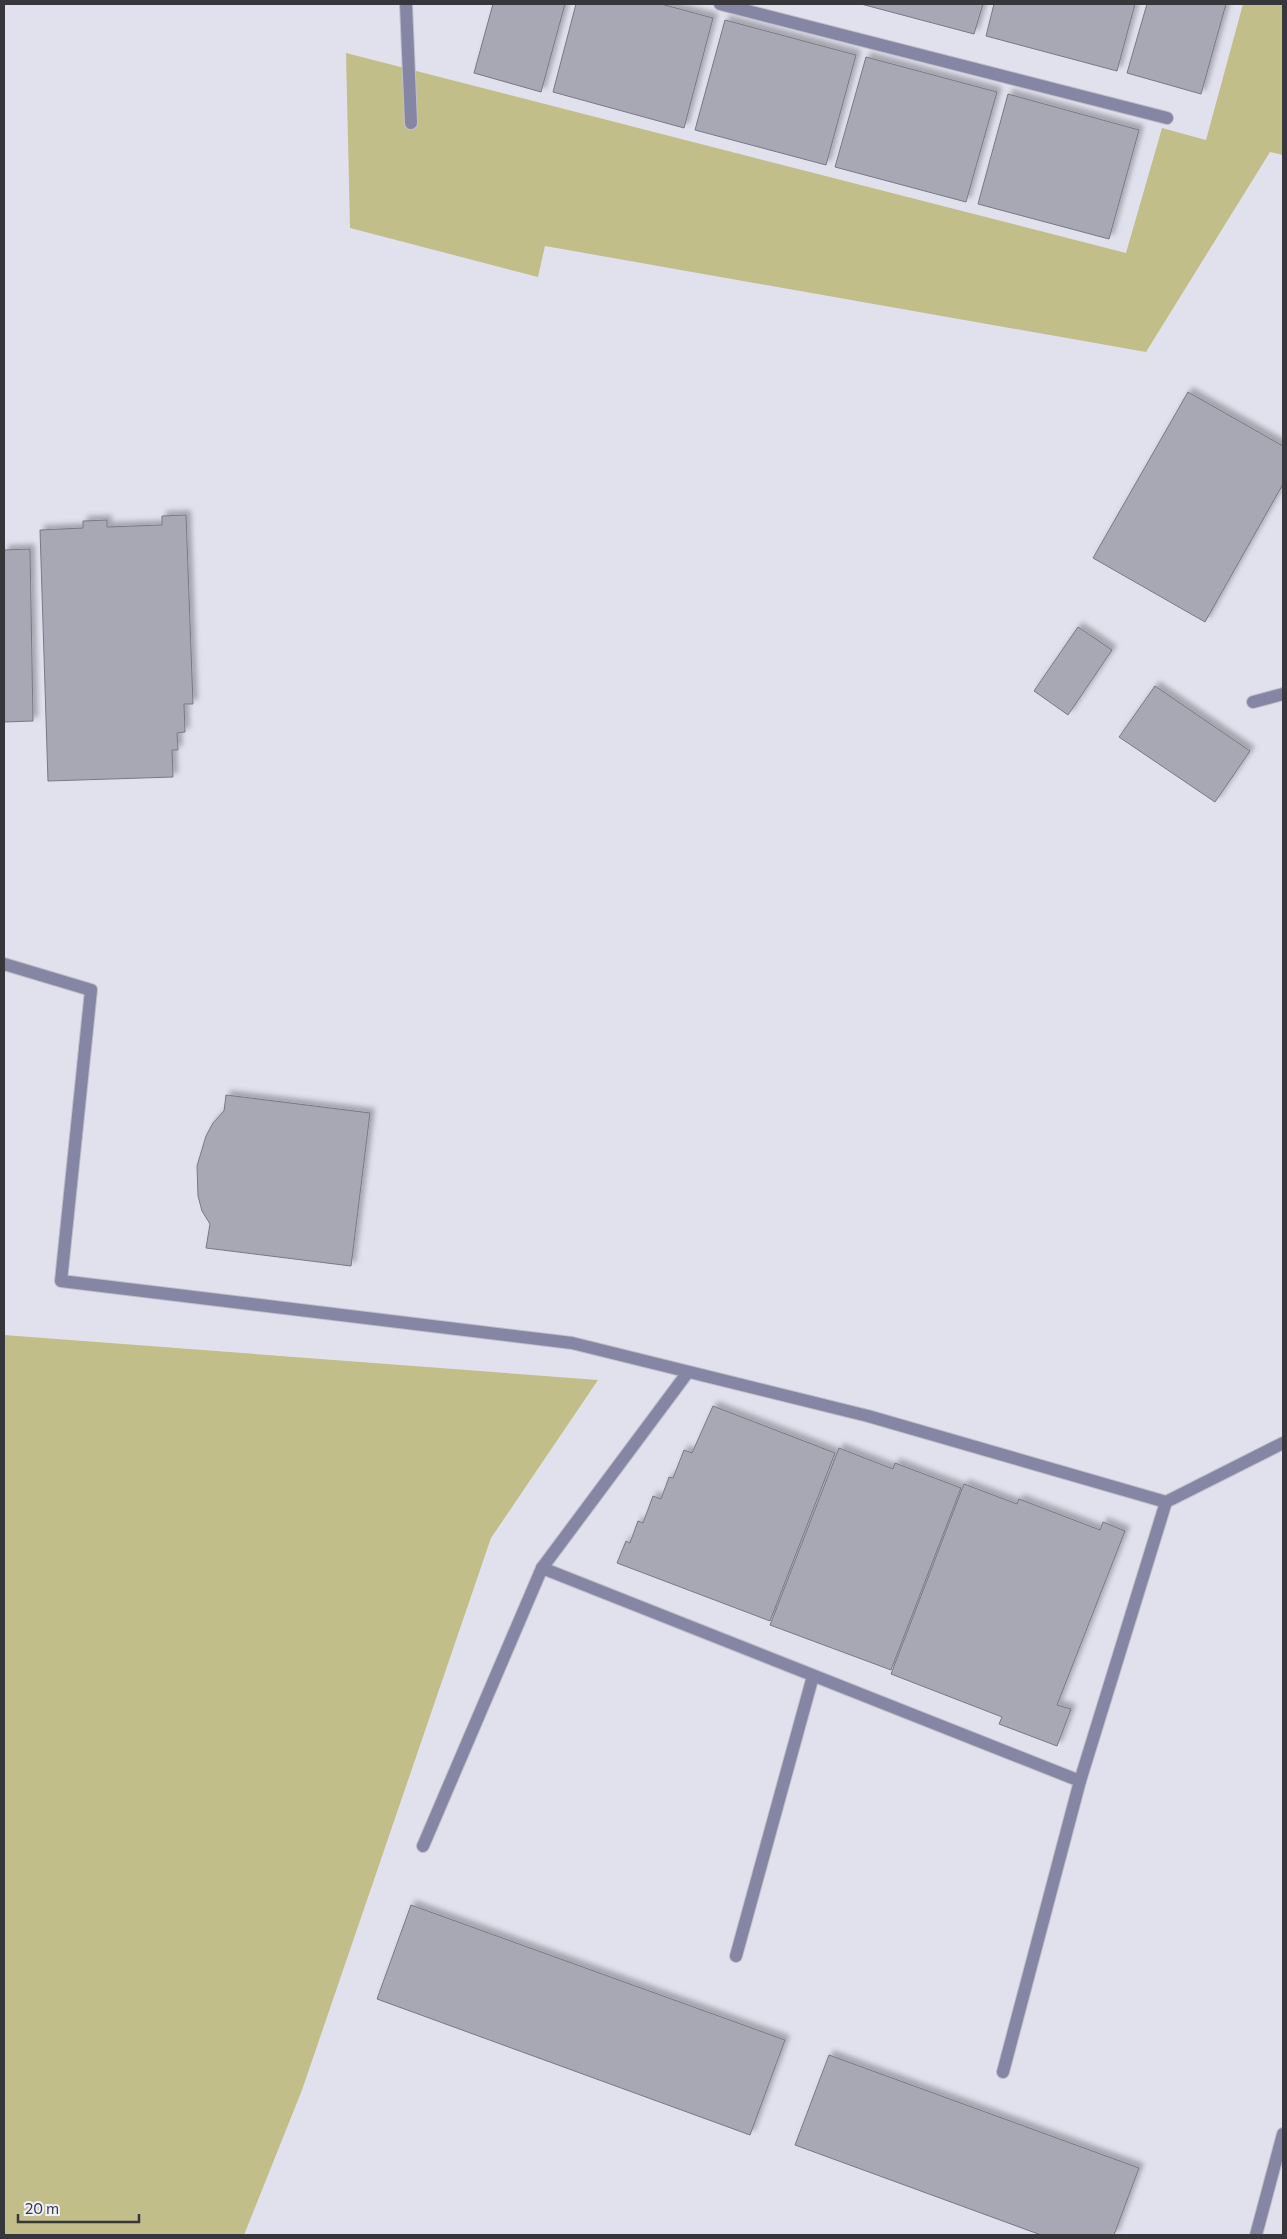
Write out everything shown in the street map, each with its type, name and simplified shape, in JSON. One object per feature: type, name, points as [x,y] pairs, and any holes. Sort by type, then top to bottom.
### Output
[{"type":"street","points":[[406,4],[412,123]]},
{"type":"street","points":[[720,4],[1168,118]]},
{"type":"street","points":[[1253,702],[1283,694]]},
{"type":"street","points":[[4,964],[91,990],[62,1281],[572,1343],[868,1416],[1166,1502],[1283,1443]]},
{"type":"street","points":[[423,1846],[542,1568],[688,1372]]},
{"type":"street","points":[[1003,2072],[1080,1781],[1166,1502]]},
{"type":"street","points":[[542,1568],[1080,1781]]},
{"type":"street","points":[[736,1956],[813,1676]]},
{"type":"street","points":[[1256,2235],[1283,2134]]},
{"type":"shaded area","points":[[1243,4],[1283,4],[1283,155],[1270,152],[1146,352],[545,246],[538,277],[350,228],[346,53],[1126,253],[1162,128],[1206,140]]},
{"type":"shaded area","points":[[4,1335],[598,1380],[491,1538],[302,2090],[244,2235],[4,2235]]},
{"type":"building","points":[[493,4],[565,4],[541,92],[474,73]]},
{"type":"building","points":[[576,4],[661,4],[713,18],[684,128],[553,92]]},
{"type":"building","points":[[861,4],[983,4],[974,34]]},
{"type":"building","points":[[994,4],[1135,4],[1117,71],[986,36]]},
{"type":"building","points":[[1147,4],[1226,4],[1201,94],[1127,73]]},
{"type":"building","points":[[725,20],[856,55],[826,165],[695,130]]},
{"type":"building","points":[[866,57],[997,92],[966,202],[835,167]]},
{"type":"building","points":[[1008,94],[1139,130],[1109,239],[978,204]]},
{"type":"building","points":[[1188,392],[1283,446],[1283,484],[1205,622],[1093,558]]},
{"type":"building","points":[[186,515],[193,704],[184,704],[185,732],[177,733],[178,750],[172,750],[173,777],[48,781],[40,530],[83,528],[83,521],[107,520],[107,527],[162,525],[162,516]]},
{"type":"building","points":[[30,549],[33,721],[4,722],[4,550]]},
{"type":"building","points":[[1078,627],[1112,650],[1068,715],[1034,691]]},
{"type":"building","points":[[1155,686],[1250,751],[1215,802],[1119,737]]},
{"type":"building","points":[[226,1095],[370,1113],[351,1266],[206,1248],[210,1224],[202,1211],[198,1196],[197,1166],[206,1136],[213,1123],[224,1111]]},
{"type":"building","points":[[713,1406],[835,1453],[770,1621],[617,1563],[626,1541],[630,1543],[638,1521],[643,1523],[653,1496],[661,1499],[669,1477],[673,1478],[684,1450],[692,1453]]},
{"type":"building","points":[[839,1448],[893,1469],[895,1463],[961,1488],[891,1670],[770,1625]]},
{"type":"building","points":[[964,1484],[1017,1504],[1019,1499],[1100,1530],[1103,1522],[1125,1531],[1057,1705],[1071,1709],[1057,1746],[999,1724],[1002,1717],[891,1674]]},
{"type":"building","points":[[411,1905],[785,2040],[750,2135],[377,1999]]},
{"type":"building","points":[[829,2055],[1139,2168],[1114,2235],[1041,2235],[795,2145]]}]
